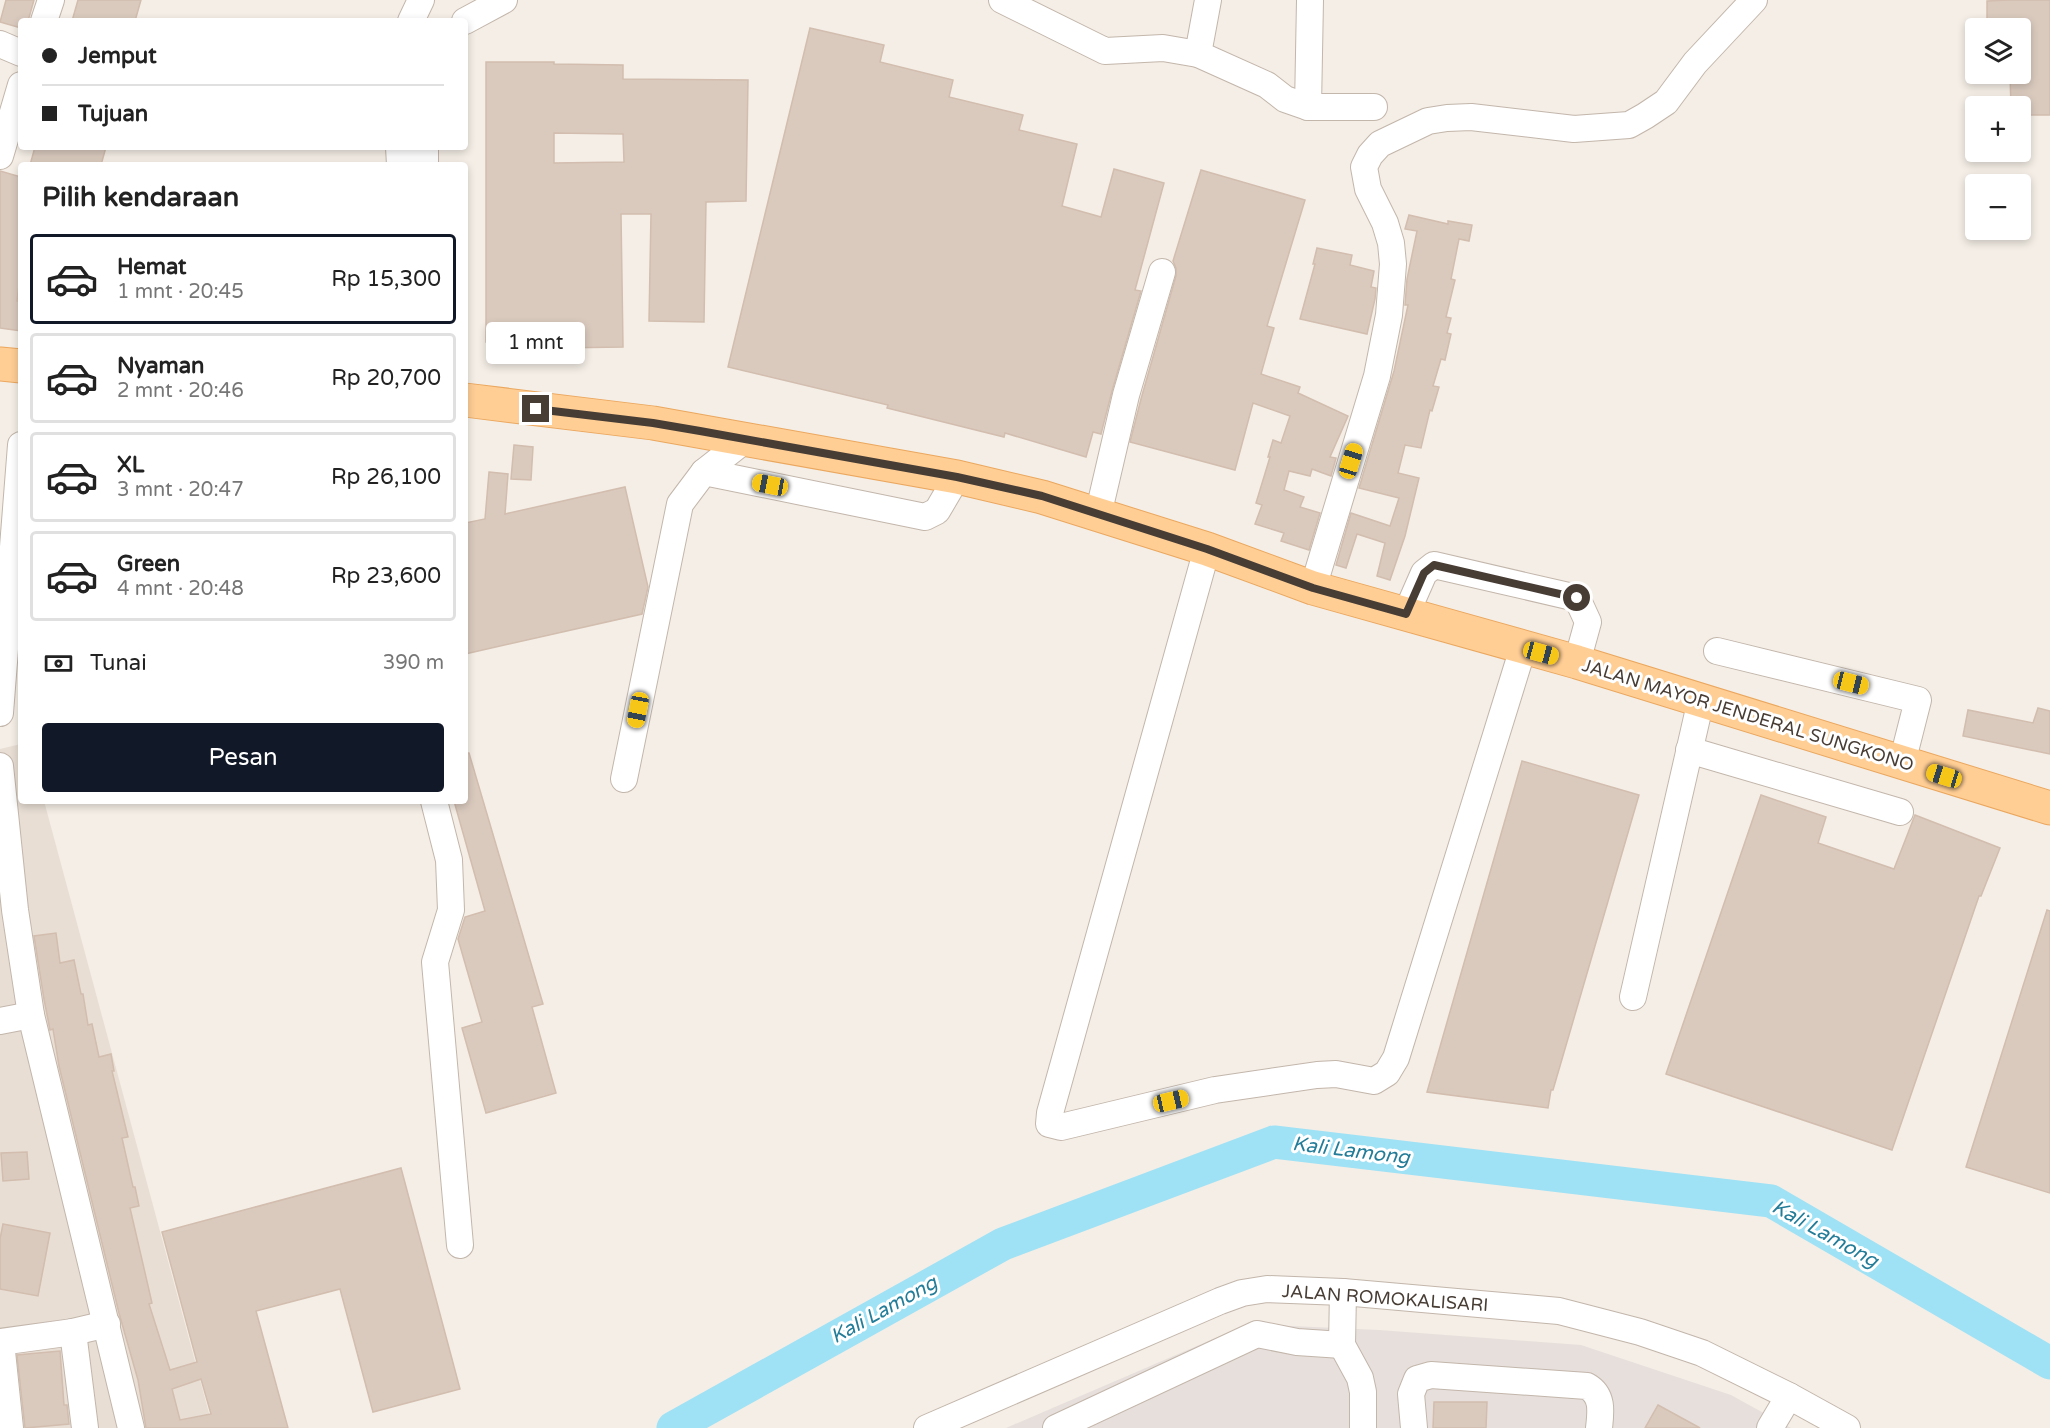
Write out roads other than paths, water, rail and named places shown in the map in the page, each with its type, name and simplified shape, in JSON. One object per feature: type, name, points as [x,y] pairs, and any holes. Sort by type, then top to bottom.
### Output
[{"type":"main road","points":[[0,364],[18,366]]},
{"type":"main road","name":"JALAN MAYOR JENDERAL SUNGKONO","points":[[468,400],[653,423],[957,477],[1042,496],[1207,549],[1313,588],[1577,662],[2050,807]]},
{"type":"street","points":[[45,18],[51,0]]},
{"type":"street","points":[[412,18],[420,0]]},
{"type":"street","points":[[468,19],[504,0]]},
{"type":"street","points":[[1198,54],[1208,0]]},
{"type":"street","points":[[1308,107],[1310,0]]},
{"type":"street","points":[[1313,588],[1377,376],[1389,315],[1392,253],[1385,222],[1368,189],[1364,167],[1370,155],[1380,144],[1428,121],[1447,118],[1471,117],[1574,129],[1629,125],[1666,102],[1695,63],[1754,0]]},
{"type":"street","points":[[1004,1],[1105,51],[1163,48],[1198,54],[1267,86],[1285,99],[1308,107],[1374,106]]},
{"type":"street","points":[[0,44],[18,52]]},
{"type":"street","points":[[0,156],[18,95]]},
{"type":"street","points":[[1098,514],[1126,396],[1162,272]]},
{"type":"street","points":[[624,779],[680,504],[704,472],[746,439]]},
{"type":"street","points":[[704,472],[925,517],[937,511],[957,477]]},
{"type":"street","points":[[0,713],[18,483]]},
{"type":"street","points":[[1207,549],[1053,1101],[1049,1124],[1061,1127],[1215,1090],[1317,1075],[1336,1074],[1374,1081],[1387,1073],[1396,1058],[1491,745],[1523,648]]},
{"type":"street","points":[[1406,614],[1424,573],[1434,565],[1577,598],[1588,622],[1577,662]]},
{"type":"street","points":[[1718,651],[1918,700],[1902,763]]},
{"type":"street","points":[[1633,997],[1701,700]]},
{"type":"street","points":[[1689,750],[1899,812]]},
{"type":"street","points":[[0,766],[7,911],[63,1154],[131,1428]]},
{"type":"street","points":[[435,804],[449,860],[451,910],[435,962],[460,1245]]},
{"type":"street","points":[[0,1021],[31,1015]]},
{"type":"street","name":"JALAN ROMOKALISARI","points":[[927,1428],[1088,1357],[1242,1293],[1267,1289],[1342,1292],[1559,1311],[1640,1332],[1702,1353],[1847,1428]]},
{"type":"street","points":[[1342,1292],[1342,1345],[1360,1377],[1363,1392],[1363,1428]]},
{"type":"street","points":[[10,1428],[0,1342],[73,1332],[107,1324]]},
{"type":"street","points":[[73,1332],[85,1428]]},
{"type":"street","points":[[1056,1428],[1257,1334],[1297,1342],[1342,1345]]},
{"type":"street","points":[[1413,1428],[1411,1394],[1417,1379],[1431,1375],[1587,1386],[1594,1390],[1599,1398],[1601,1412],[1599,1428]]},
{"type":"street","points":[[1770,1428],[1789,1396]]},
{"type":"waterway","name":"Kali Lamong","points":[[673,1428],[1003,1244],[1274,1142],[1771,1201],[2050,1363]]}]
